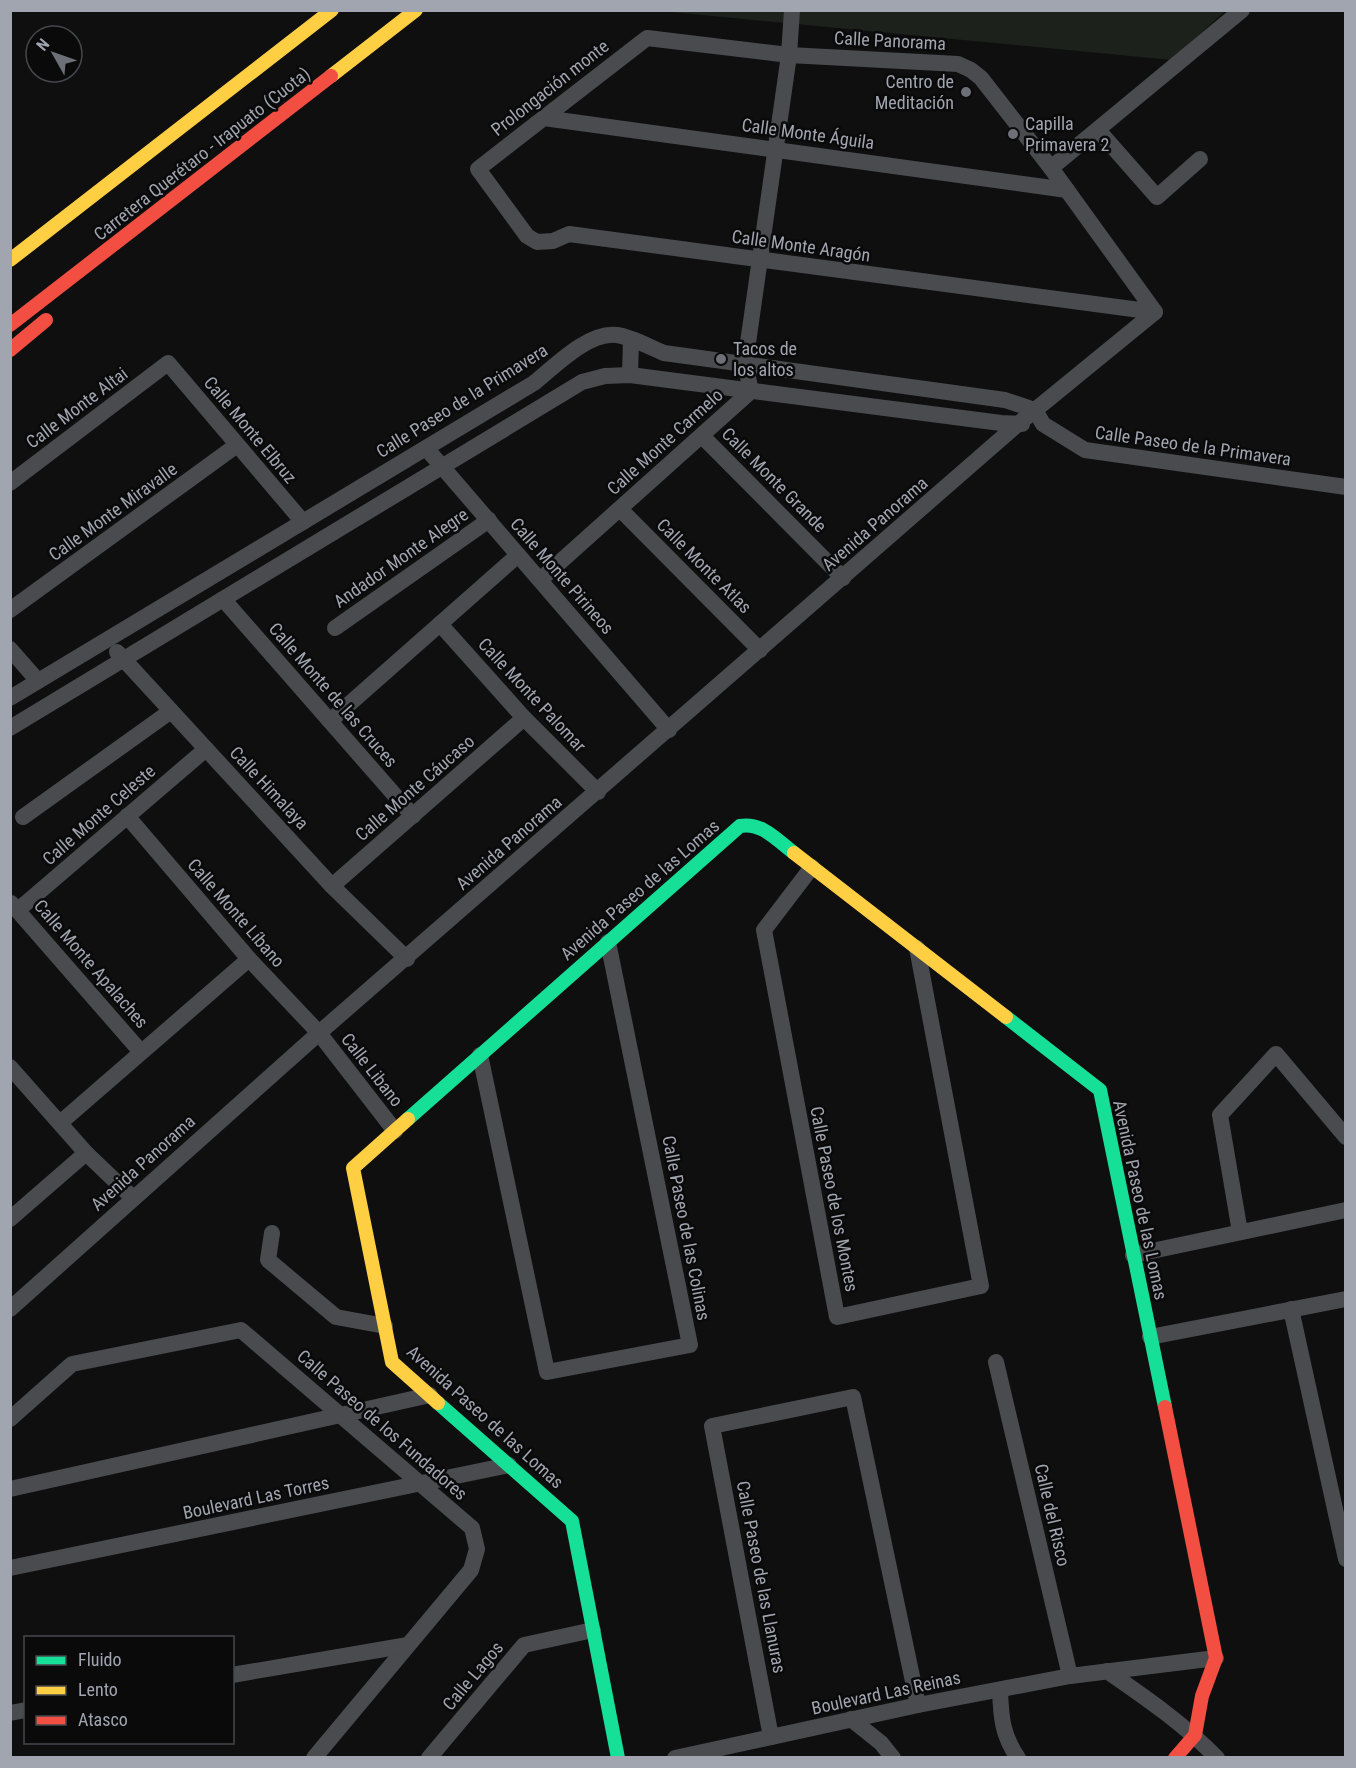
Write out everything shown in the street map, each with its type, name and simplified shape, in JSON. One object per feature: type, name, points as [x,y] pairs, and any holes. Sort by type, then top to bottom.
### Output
[{"type":"main road","name":"Carretera Querétaro - Irapuato (Cuota)","points":[[10,260],[332,10]]},
{"type":"main road","name":"Carretera Querétaro - Irapuato (Cuota)","points":[[10,325],[416,10]]},
{"type":"main road","points":[[136,245],[221,175],[254,137]]},
{"type":"main road","points":[[10,350],[58,310]]},
{"type":"main road","name":"Avenida Paseo de las Lomas","points":[[618,1758],[572,1521],[392,1362],[353,1168],[740,826],[750,824],[759,826],[1100,1090],[1216,1658]]},
{"type":"main road","points":[[1175,1758],[1195,1735],[1202,1695],[1216,1658]]},
{"type":"street","name":"Calle Monte Carmelo","points":[[540,580],[751,391],[745,364],[789,55],[792,10]]},
{"type":"street","points":[[1051,168],[1242,10]]},
{"type":"street","name":"Calle Panorama","points":[[647,38],[789,55],[958,64],[964,67],[981,78],[1051,168],[1155,312]]},
{"type":"street","name":"Prolongación monte","points":[[478,169],[647,38]]},
{"type":"street","name":"Calle Monte Águila","points":[[544,118],[1067,190]]},
{"type":"street","points":[[1098,130],[1158,197],[1200,159]]},
{"type":"street","name":"Calle Monte Aragón","points":[[478,169],[527,236],[537,242],[554,241],[569,234],[1155,312]]},
{"type":"street","name":"Avenida Panorama","points":[[10,1309],[319,1033],[1018,424],[1039,417],[1155,312]]},
{"type":"street","name":"Calle Paseo de la Primavera","points":[[10,698],[534,382],[588,341],[602,335],[617,335],[631,339],[664,353],[1005,400],[1039,417],[1085,450],[1346,487]]},
{"type":"street","points":[[630,375],[631,339]]},
{"type":"street","points":[[576,350],[582,382]]},
{"type":"street","name":"Calle Monte Elbruz","points":[[168,363],[303,522]]},
{"type":"street","name":"Calle Monte Altai","points":[[10,483],[168,363]]},
{"type":"street","points":[[10,728],[582,382],[606,376],[630,375],[1018,424]]},
{"type":"street","name":"Calle Monte Grande","points":[[702,436],[843,578]]},
{"type":"street","name":"Calle Monte Miravalle","points":[[10,610],[237,445]]},
{"type":"street","name":"Calle Monte Pirineos","points":[[426,448],[669,730]]},
{"type":"street","name":"Calle Monte Atlas","points":[[620,509],[760,650]]},
{"type":"street","name":"Andador Monte Alegre","points":[[335,628],[489,520]]},
{"type":"street","points":[[330,721],[518,555]]},
{"type":"street","name":"Calle Monte de las Cruces","points":[[223,599],[413,816]]},
{"type":"street","name":"Calle Monte Palomar","points":[[440,624],[524,718],[598,792]]},
{"type":"street","name":"Calle Himalaya","points":[[106,640],[332,886],[407,958]]},
{"type":"street","points":[[10,649],[38,681]]},
{"type":"street","points":[[22,817],[171,711]]},
{"type":"street","name":"Calle Monte Cáucaso","points":[[332,886],[524,718]]},
{"type":"street","name":"Calle Monte Celeste","points":[[14,906],[127,816],[206,749]]},
{"type":"street","name":"Calle Monte Líbano","points":[[127,816],[249,959],[319,1033]]},
{"type":"street","name":"Calle Paseo de los Montes","points":[[812,867],[764,930],[837,1317],[981,1286],[917,948]]},
{"type":"street","name":"Calle Monte Apalaches","points":[[14,906],[141,1052]]},
{"type":"street","name":"Calle Paseo de las Colinas","points":[[480,1055],[547,1372],[690,1345],[608,942]]},
{"type":"street","points":[[60,1123],[249,959]]},
{"type":"street","name":"Calle Libano","points":[[319,1033],[395,1131]]},
{"type":"street","points":[[1240,1232],[1220,1115],[1276,1054],[1346,1137]]},
{"type":"street","points":[[10,1067],[16,1086],[60,1123],[86,1153],[133,1198]]},
{"type":"street","points":[[10,1220],[86,1153]]},
{"type":"street","points":[[1133,1255],[1346,1210]]},
{"type":"street","points":[[272,1233],[268,1260],[336,1317],[385,1326]]},
{"type":"street","points":[[1150,1337],[1346,1299]]},
{"type":"street","points":[[1291,1309],[1346,1559]]},
{"type":"street","name":"Calle Paseo de los Fundadores","points":[[10,1419],[72,1364],[241,1330],[472,1528],[477,1550],[471,1570],[314,1758]]},
{"type":"street","name":"Calle del Risco","points":[[996,1362],[1070,1676]]},
{"type":"street","points":[[10,1489],[430,1395]]},
{"type":"street","name":"Calle Paseo de las Llanuras","points":[[771,1737],[712,1426],[853,1397],[918,1705]]},
{"type":"street","name":"Boulevard Las Torres","points":[[10,1568],[509,1465]]},
{"type":"street","name":"Calle Lagos","points":[[429,1758],[524,1645],[593,1630]]},
{"type":"street","points":[[234,1675],[408,1645]]},
{"type":"street","name":"Boulevard Las Reinas","points":[[675,1758],[918,1705],[1070,1676],[1216,1658]]},
{"type":"street","points":[[1107,1671],[1195,1735],[1217,1758]]},
{"type":"street","points":[[1000,1690],[1001,1721],[1009,1746],[1018,1758]]},
{"type":"street","points":[[851,1719],[881,1743],[893,1758]]},
{"type":"shaded area","points":[[661,11],[1225,11],[1172,60]]},
{"type":"traffic: fast","points":[[408,1119],[740,826],[748,825],[762,829],[794,853]]},
{"type":"traffic: fast","points":[[1006,1017],[1100,1090],[1165,1407]]},
{"type":"traffic: fast","points":[[438,1403],[572,1521],[618,1758]]},
{"type":"traffic: slow","points":[[10,260],[332,10]]},
{"type":"traffic: slow","points":[[331,76],[416,10]]},
{"type":"traffic: slow","points":[[794,853],[1006,1017]]},
{"type":"traffic: slow","points":[[408,1119],[353,1168],[392,1362],[438,1403]]},
{"type":"traffic: jam","points":[[10,325],[331,76]]},
{"type":"traffic: jam","points":[[10,350],[46,320]]},
{"type":"traffic: jam","points":[[1165,1407],[1216,1658],[1202,1696],[1195,1735],[1175,1758]]},
{"type":"place","name":"Centro de Meditación","points":[[966,92]]},
{"type":"place","name":"Capilla Primavera 2","points":[[1013,134]]},
{"type":"place","name":"Tacos de los altos","points":[[721,359]]}]
